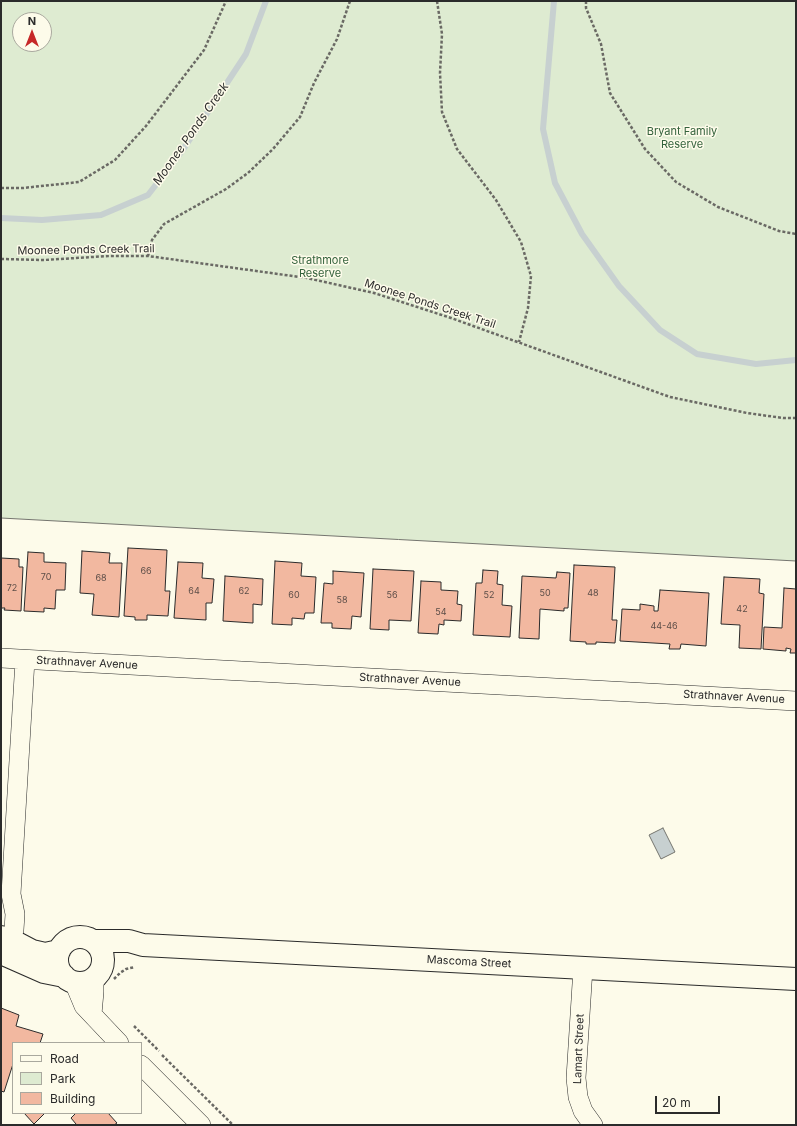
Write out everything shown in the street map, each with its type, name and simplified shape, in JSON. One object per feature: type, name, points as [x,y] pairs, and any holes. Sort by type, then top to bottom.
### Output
[{"type":"main road","points":[[74,938],[87,938],[93,941],[102,953],[103,960],[89,977],[58,964],[60,951],[68,941],[74,938]]},
{"type":"main road","points":[[4,941],[32,951],[46,954],[60,951]]},
{"type":"main road","points":[[4,941],[44,972],[89,977],[116,958],[133,952],[143,945]]},
{"type":"main road","name":"Mascoma Street","points":[[93,941],[129,941],[143,945],[796,979]]},
{"type":"street","name":"Strathnaver Avenue","points":[[1,658],[796,700]]},
{"type":"street","name":"Strathnaver Avenue","points":[[4,941],[14,930],[15,914],[11,894],[25,660]]},
{"type":"street","name":"Lamart Street","points":[[583,968],[576,1078],[578,1097],[583,1111],[593,1125]]},
{"type":"street","points":[[89,977],[94,992],[92,1014],[119,1042]]},
{"type":"street","points":[[142,1065],[201,1125]]},
{"type":"path","points":[[1,188],[23,188],[79,182],[115,160],[146,126],[204,50],[226,1]]},
{"type":"path","points":[[148,256],[152,240],[164,224],[226,189],[248,173],[273,149],[300,117],[314,83],[337,39],[350,1]]},
{"type":"path","points":[[437,1],[442,34],[440,73],[442,112],[457,149],[496,200],[520,242],[530,276],[528,308],[518,342]]},
{"type":"path","points":[[586,1],[586,8],[601,44],[610,93],[645,149],[676,182],[718,207],[779,231],[796,234]]},
{"type":"path","name":"Moonee Ponds Creek Trail","points":[[1,259],[44,260],[108,256],[148,256],[307,278],[374,293],[451,318],[670,397],[747,412],[783,418],[796,418]]},
{"type":"path","points":[[89,977],[113,980],[126,969],[140,967]]},
{"type":"path","points":[[130,1022],[233,1125]]},
{"type":"green space","name":"Strathmore Reserve","points":[[1,1],[796,1],[796,561],[1,518]]},
{"type":"shaded area","points":[[663,828],[675,852],[661,859],[649,835]]},
{"type":"building","points":[[128,548],[167,550],[165,591],[170,591],[168,616],[147,615],[147,620],[135,620],[135,617],[124,616]]},
{"type":"building","points":[[82,551],[110,553],[109,563],[122,563],[119,617],[92,615],[94,594],[80,593]]},
{"type":"building","points":[[28,552],[44,553],[44,562],[66,563],[65,590],[56,590],[55,609],[44,608],[44,612],[24,611]]},
{"type":"building","points":[[1,558],[19,559],[19,567],[23,567],[21,611],[4,610],[5,608],[1,608]]},
{"type":"building","points":[[275,561],[302,563],[301,576],[316,577],[314,613],[305,613],[304,619],[292,618],[292,625],[272,624]]},
{"type":"building","points":[[178,562],[203,563],[202,578],[214,579],[212,603],[206,603],[206,620],[174,618]]},
{"type":"building","points":[[574,565],[615,567],[612,620],[617,620],[615,643],[596,642],[596,644],[586,644],[586,642],[570,641]]},
{"type":"building","points":[[373,569],[414,571],[411,621],[389,620],[389,630],[370,629]]},
{"type":"building","points":[[483,570],[498,571],[497,584],[503,585],[502,605],[512,606],[510,637],[473,635],[476,583],[482,583]]},
{"type":"building","points":[[333,571],[364,573],[361,617],[352,616],[351,629],[332,628],[332,623],[321,623],[324,583],[333,584]]},
{"type":"building","points":[[557,572],[570,573],[568,608],[564,608],[564,611],[540,609],[539,639],[519,638],[522,576],[556,578]]},
{"type":"building","points":[[225,576],[263,579],[262,605],[253,604],[253,623],[223,621]]},
{"type":"building","points":[[724,577],[760,579],[759,593],[764,594],[761,649],[739,648],[740,625],[721,624]]},
{"type":"building","points":[[421,581],[441,582],[441,590],[458,591],[457,604],[462,605],[461,621],[444,620],[444,625],[439,624],[438,634],[418,633]]},
{"type":"building","points":[[784,588],[796,589],[796,653],[790,653],[791,649],[786,648],[786,651],[763,649],[764,627],[782,628]]},
{"type":"building","points":[[660,590],[709,593],[706,646],[681,644],[680,649],[669,649],[670,644],[620,641],[622,609],[640,610],[640,604],[654,606],[654,611],[658,611]]},
{"type":"building","points":[[1,1008],[19,1015],[16,1026],[43,1034],[40,1042],[12,1042],[12,1067],[4,1092],[1,1091]]},
{"type":"building","points":[[25,1114],[44,1114],[34,1124]]},
{"type":"building","points":[[75,1114],[109,1114],[117,1123],[114,1125],[75,1125],[76,1124],[71,1118]]},
{"type":"waterway","name":"Moonee Ponds Creek","points":[[1,218],[42,220],[101,215],[148,195],[182,151],[246,54],[266,1]]},
{"type":"waterway","name":"Moonee Ponds Creek","points":[[554,1],[543,129],[555,183],[582,234],[619,286],[660,330],[697,354],[756,364],[796,360]]},
{"type":"park label","name":"Bryant Family Reserve","points":[[682,138]]}]
